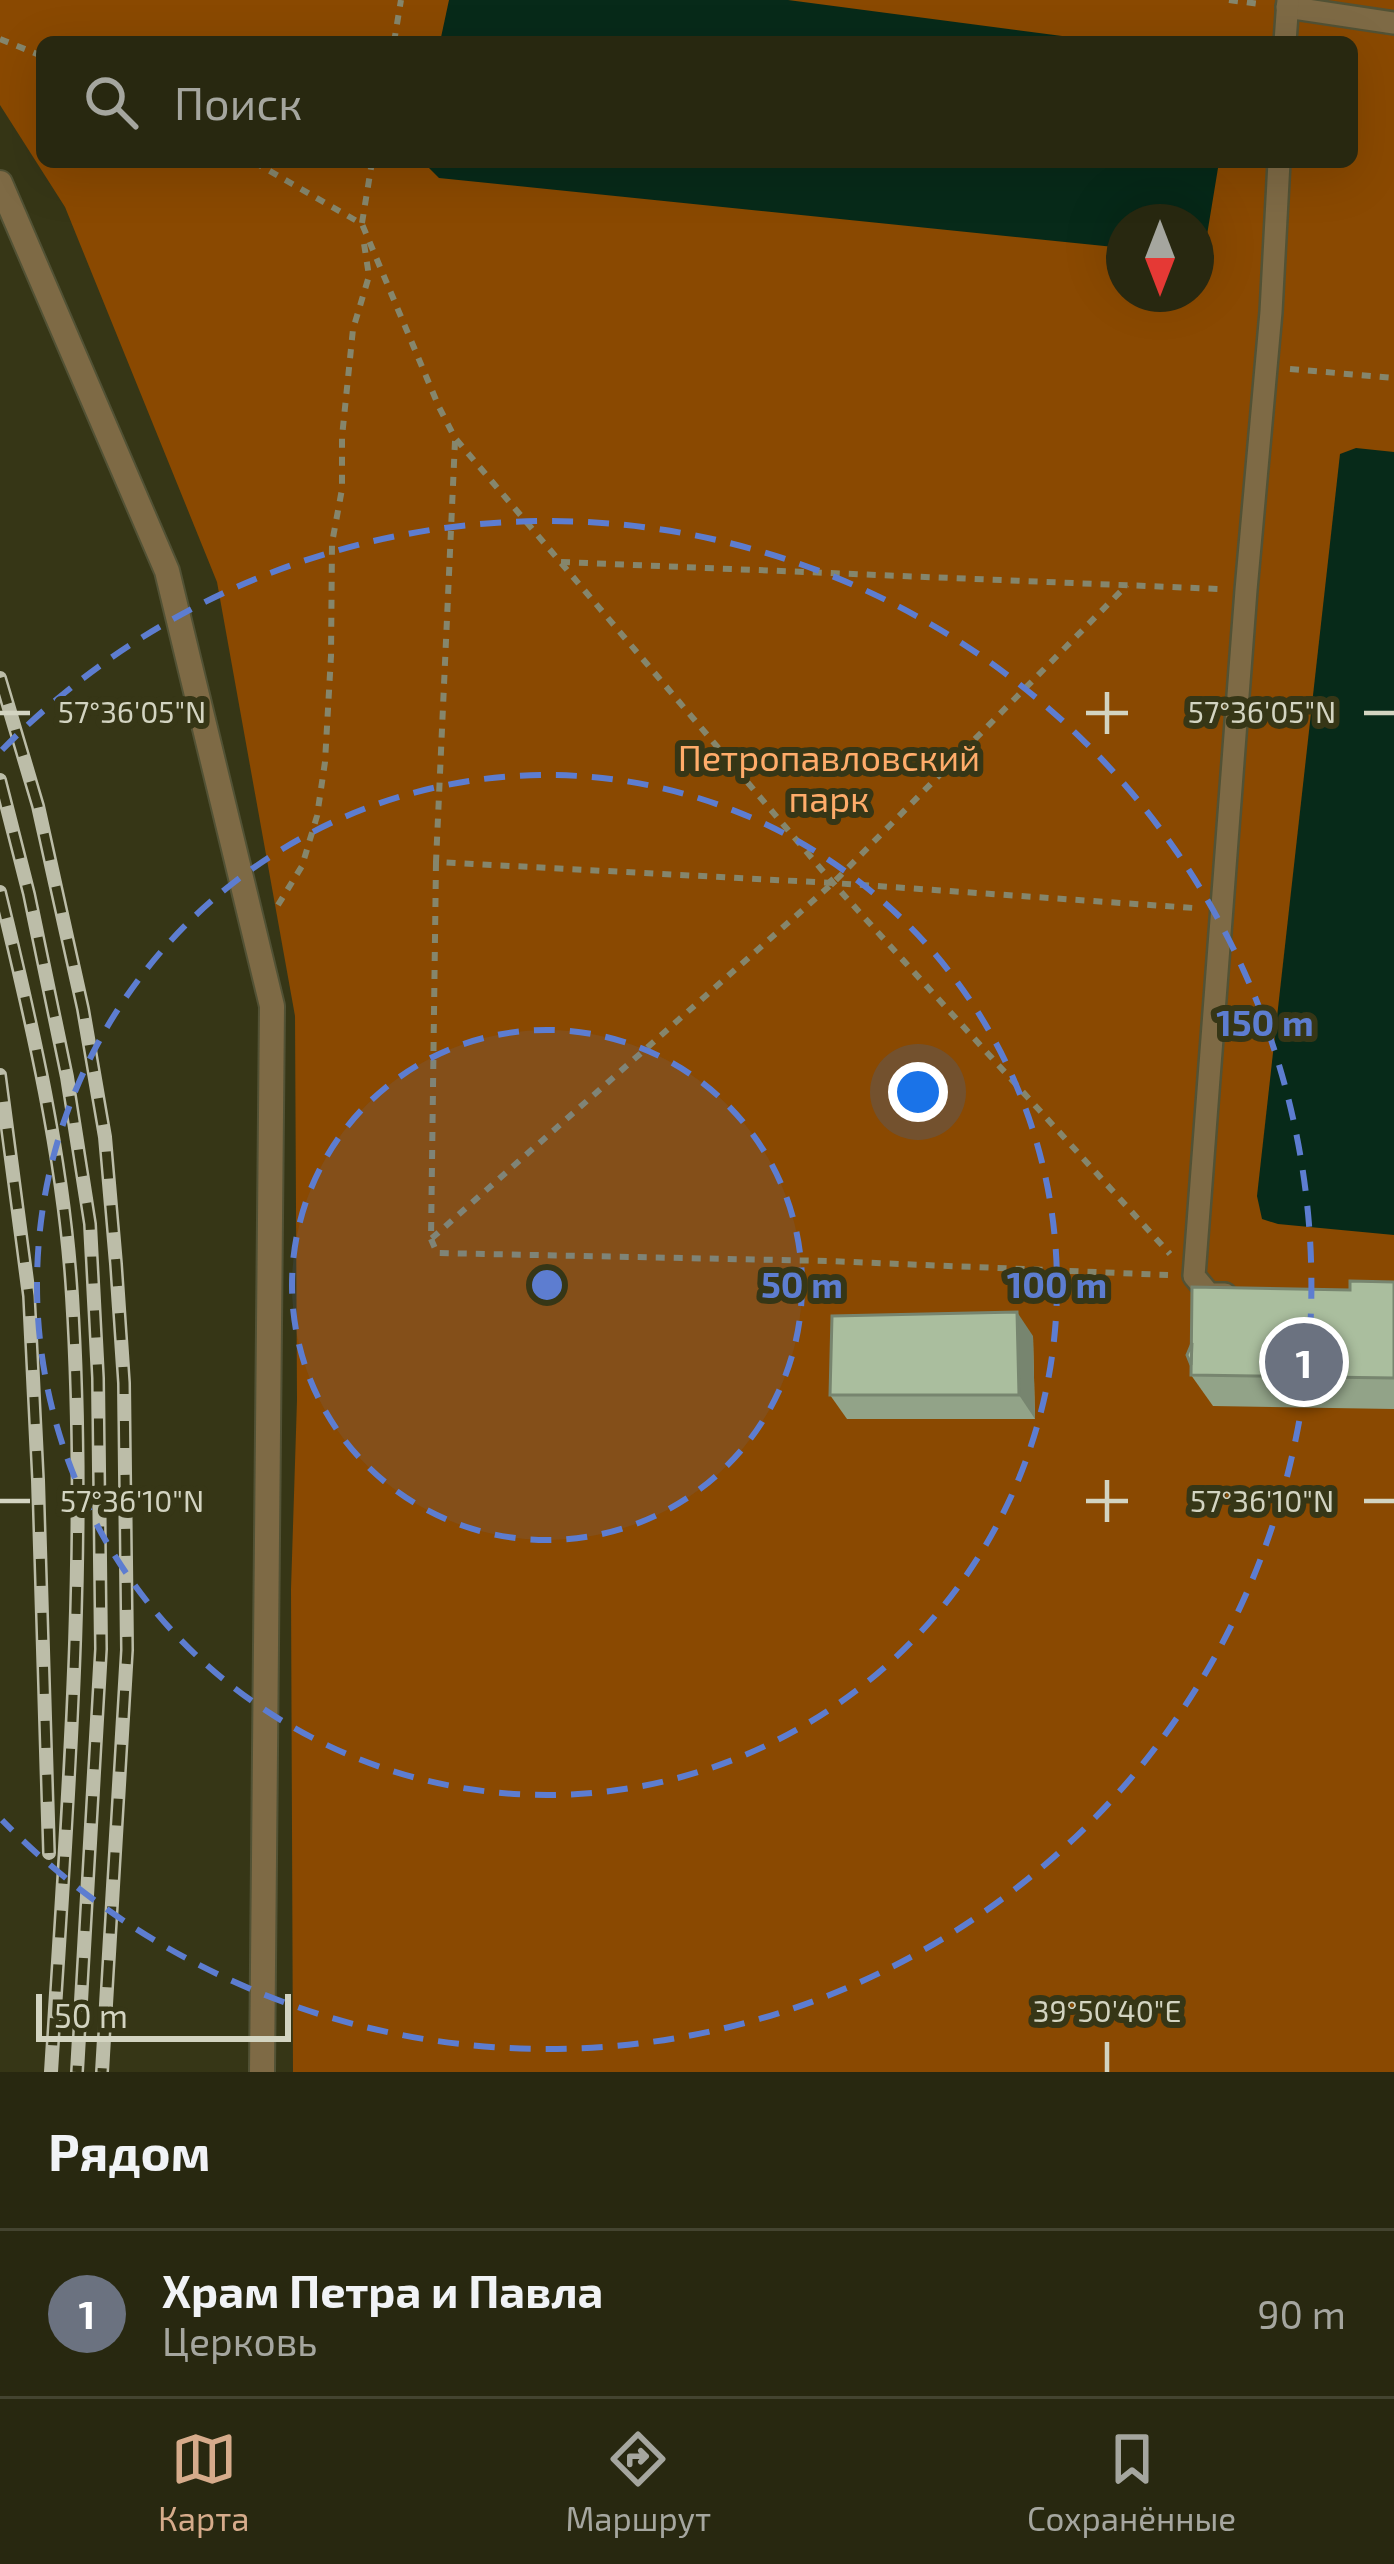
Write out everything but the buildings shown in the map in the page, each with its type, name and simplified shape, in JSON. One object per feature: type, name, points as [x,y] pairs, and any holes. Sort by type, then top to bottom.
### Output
[{"type":"street","points":[[0,183],[167,571],[272,1006],[262,2072]]},
{"type":"lane","points":[[1285,36],[1287,4],[1394,23]]},
{"type":"lane","points":[[1256,1294],[1209,1294],[1192,1276],[1267,368],[1279,168]]},
{"type":"path","points":[[395,36],[401,0]]},
{"type":"path","points":[[0,39],[36,54]]},
{"type":"path","points":[[264,168],[362,224],[455,438],[833,883],[1192,1276]]},
{"type":"path","points":[[255,935],[302,866],[317,816],[331,656],[332,543],[342,489],[353,328],[369,276],[362,224],[372,168]]},
{"type":"path","points":[[1267,368],[1394,378]]},
{"type":"path","points":[[455,438],[436,862],[431,1239],[437,1252],[1192,1276]]},
{"type":"path","points":[[561,562],[1246,590]]},
{"type":"path","points":[[431,1239],[833,883],[1127,585]]},
{"type":"path","points":[[436,862],[1222,910]]},
{"type":"green space","name":"Петропавловский парк","points":[[0,0],[1394,0],[1394,2072],[293,2072],[295,1016],[217,582],[65,207],[40,168],[1358,168],[1358,36],[36,36],[36,161],[0,105]]},
{"type":"shaded area","points":[[449,0],[788,0],[1062,36],[441,36]]},
{"type":"shaded area","points":[[429,168],[1218,168],[1212,204],[1106,204],[1106,246],[439,178]]},
{"type":"shaded area","points":[[1356,448],[1394,452],[1394,1235],[1278,1224],[1262,1219],[1257,1196],[1340,454]]},
{"type":"railway","points":[[0,678],[38,806],[83,1009],[105,1137],[116,1264],[124,1383],[127,1650],[102,2072]]},
{"type":"railway","points":[[0,780],[67,1077],[90,1224],[98,1378],[101,1649],[77,2072]]},
{"type":"railway","points":[[0,892],[54,1143],[72,1296],[77,1587],[51,2072]]},
{"type":"railway","points":[[0,1075],[29,1296],[49,1853]]},
{"type":"place","name":"Храм Петра и Павла","points":[[1304,1362]]}]
